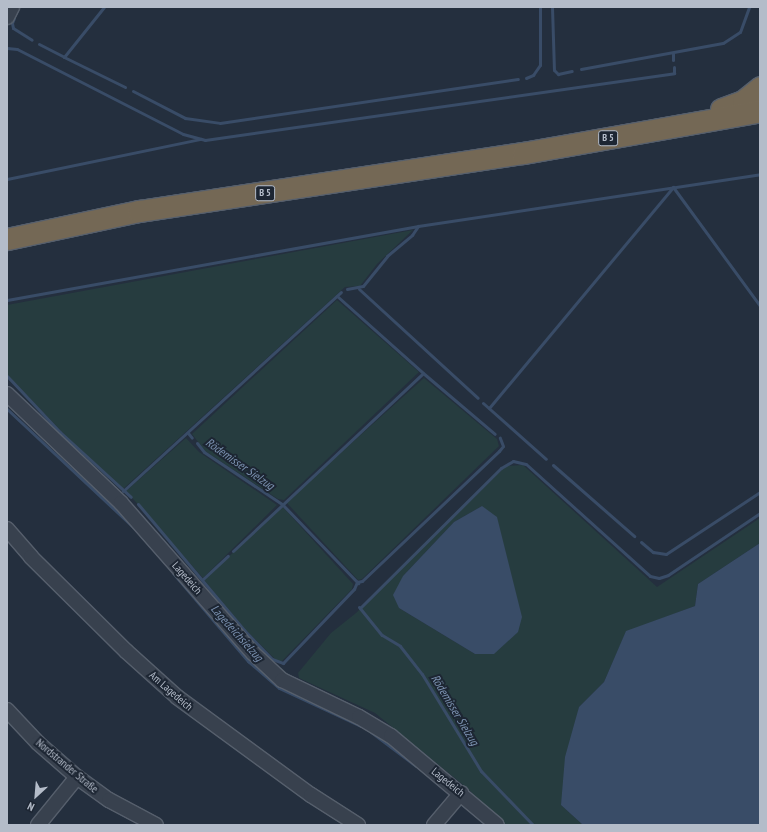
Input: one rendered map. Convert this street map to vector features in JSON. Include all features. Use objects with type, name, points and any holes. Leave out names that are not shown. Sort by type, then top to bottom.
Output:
[{"type":"highway","points":[[698,122],[743,101],[760,87]]},
{"type":"highway","name":"B 5","points":[[7,239],[139,211],[345,181],[760,111]]},
{"type":"highway","points":[[698,122],[760,125]]},
{"type":"street","points":[[7,17],[12,7]]},
{"type":"street","name":"Lagedeich","points":[[7,394],[121,503],[253,653],[282,680],[359,717],[391,736],[498,825]]},
{"type":"street","name":"Am Lagedeich","points":[[7,529],[120,646],[177,697],[304,790],[358,825]]},
{"type":"street","name":"Nordstrander Straße","points":[[7,710],[38,743],[77,777],[109,800],[156,825]]},
{"type":"street","points":[[38,825],[77,777]]},
{"type":"street","points":[[434,825],[461,793]]},
{"type":"green space","points":[[413,230],[377,264],[360,286],[345,287],[123,489],[67,437],[7,375],[7,305]]},
{"type":"green space","points":[[337,300],[419,372],[284,500],[278,499],[205,451],[192,434]]},
{"type":"green space","points":[[424,378],[497,439],[499,446],[362,579],[358,580],[286,502]]},
{"type":"green space","points":[[186,438],[199,452],[277,505],[203,578],[126,491]]},
{"type":"green space","points":[[523,465],[657,587],[760,518],[760,543],[698,584],[695,606],[626,632],[604,682],[579,707],[561,805],[583,825],[506,825],[467,788],[375,713],[299,678],[298,673],[331,633],[356,613],[506,466]],"holes":[[[482,506],[475,654],[399,608],[403,576],[454,522]]]},
{"type":"green space","points":[[282,506],[353,584],[352,589],[282,661],[278,662],[245,629],[204,580]]},
{"type":"water","points":[[482,506],[497,517],[522,617],[518,632],[494,654],[475,654],[399,608],[393,595],[403,576],[454,522]]},
{"type":"water","points":[[760,543],[760,825],[583,825],[561,805],[565,757],[579,707],[604,682],[626,631],[695,606],[698,584]]},
{"type":"waterway","points":[[39,44],[64,57],[104,7]]},
{"type":"waterway","points":[[526,78],[533,75],[540,65],[540,7]]},
{"type":"waterway","points":[[552,7],[554,70],[558,74],[572,71]]},
{"type":"waterway","points":[[581,69],[723,43],[740,32],[749,7]]},
{"type":"waterway","points":[[14,18],[12,23],[13,28],[32,40]]},
{"type":"waterway","points":[[7,48],[17,49],[183,134],[205,140],[674,73],[674,67]]},
{"type":"waterway","points":[[673,53],[673,60]]},
{"type":"waterway","points":[[64,57],[125,87]]},
{"type":"waterway","points":[[133,91],[185,118],[220,123],[518,79]]},
{"type":"waterway","points":[[7,179],[201,139]]},
{"type":"waterway","points":[[7,300],[418,226],[760,174]]},
{"type":"waterway","points":[[489,408],[673,187],[760,306]]},
{"type":"waterway","points":[[347,289],[363,286],[387,256],[412,235],[418,226]]},
{"type":"waterway","points":[[359,289],[478,398]]},
{"type":"waterway","points":[[123,491],[341,292]]},
{"type":"waterway","points":[[337,296],[423,373],[495,434]]},
{"type":"waterway","points":[[233,551],[423,373]]},
{"type":"waterway","points":[[7,376],[60,432],[131,497]]},
{"type":"waterway","points":[[483,403],[546,459]]},
{"type":"waterway","name":"Lagedeichsielzug","points":[[7,409],[133,527]]},
{"type":"waterway","name":"Rödemisser Sielzug","points":[[188,433],[192,438]]},
{"type":"waterway","points":[[138,504],[244,630],[272,659],[283,663],[354,589],[357,582],[362,581],[499,451],[503,446],[500,438]]},
{"type":"waterway","name":"Rödemisser Sielzug","points":[[197,443],[204,452],[282,504],[358,583]]},
{"type":"waterway","points":[[360,608],[501,468],[513,461],[526,464],[650,576],[659,578],[668,575],[760,513]]},
{"type":"waterway","points":[[553,465],[634,536]]},
{"type":"waterway","points":[[641,542],[653,552],[666,554],[760,492]]},
{"type":"waterway","points":[[203,579],[228,556]]},
{"type":"waterway","name":"Lagedeichsielzug","points":[[173,573],[248,661],[279,688],[361,726]]},
{"type":"waterway","name":"Rödemisser Sielzug","points":[[359,607],[382,635],[400,646],[422,674],[481,771],[533,825]]},
{"type":"waterway","name":"Lagedeichsielzug","points":[[371,732],[416,766]]}]
